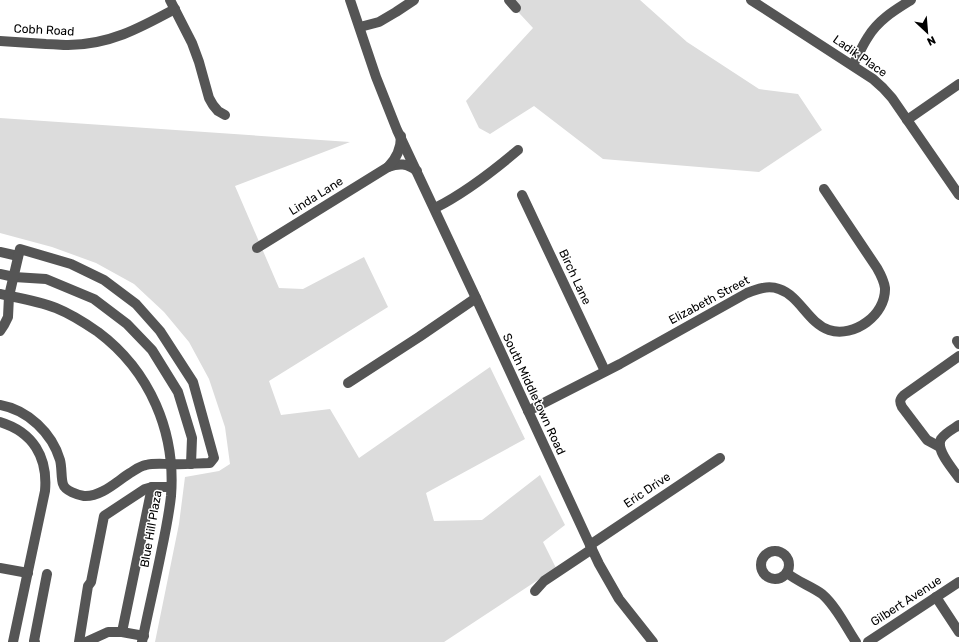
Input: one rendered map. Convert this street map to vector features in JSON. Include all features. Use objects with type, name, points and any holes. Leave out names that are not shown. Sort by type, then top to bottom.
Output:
[{"type":"street","name":"South Middletown Road","points":[[350,0],[376,77],[406,148],[599,564],[619,598],[653,642]]},
{"type":"street","points":[[360,27],[379,22],[414,0]]},
{"type":"street","points":[[509,0],[516,8]]},
{"type":"street","name":"Ladik Place","points":[[751,0],[853,65],[883,88],[892,98],[959,195]]},
{"type":"street","points":[[853,65],[868,37],[876,26],[891,12],[911,0]]},
{"type":"street","points":[[172,4],[192,43],[209,98],[218,111],[225,115]]},
{"type":"street","name":"Cobh Road","points":[[0,41],[67,45],[104,41],[138,28],[172,4]]},
{"type":"street","points":[[907,120],[959,84]]},
{"type":"street","name":"Linda Lane","points":[[388,167],[396,158],[401,142],[401,136]]},
{"type":"street","points":[[434,208],[447,202],[479,181],[518,150]]},
{"type":"street","name":"Linda Lane","points":[[257,248],[388,167],[403,164],[408,165],[417,171]]},
{"type":"street","name":"Elizabeth Street","points":[[528,411],[605,371],[747,293],[763,287],[772,287],[787,292],[815,321],[828,330],[846,332],[855,329],[871,319],[882,304],[885,289],[884,282],[877,268],[824,189]]},
{"type":"street","name":"Birch Lane","points":[[522,195],[605,371]]},
{"type":"street","points":[[0,331],[8,317],[4,295],[14,277],[20,249],[71,264],[104,280],[136,304],[160,331],[193,382],[214,458],[210,463],[145,465],[136,469],[101,493],[92,496],[83,496],[74,493],[63,484],[60,461],[52,442],[43,430],[31,418],[18,411],[0,405]]},
{"type":"street","points":[[0,252],[18,256]]},
{"type":"street","points":[[0,274],[14,277],[46,279],[94,299],[127,324],[152,350],[178,392],[192,438],[191,464]]},
{"type":"street","name":"Blue Hill Plaza","points":[[4,295],[43,304],[69,314],[81,320],[103,336],[122,354],[140,376],[160,413],[166,432],[169,450],[171,464],[171,487],[168,519],[143,639]]},
{"type":"street","points":[[348,383],[476,298]]},
{"type":"street","points":[[940,447],[927,440],[902,406],[900,398],[959,356]]},
{"type":"street","points":[[0,422],[12,426],[29,438],[40,455],[46,482],[13,642]]},
{"type":"street","points":[[959,425],[945,435],[940,443],[942,454],[959,478]]},
{"type":"street","name":"Eric Drive","points":[[535,591],[544,581],[591,547],[720,458]]},
{"type":"street","points":[[122,632],[152,487]]},
{"type":"street","points":[[79,642],[88,586],[91,582],[104,516],[145,489],[152,487],[171,487]]},
{"type":"street","points":[[0,568],[28,573]]},
{"type":"street","points":[[787,573],[794,579],[816,590],[827,600],[856,642]]},
{"type":"street","points":[[35,642],[47,574]]},
{"type":"street","name":"Gilbert Avenue","points":[[868,642],[959,582]]},
{"type":"street","points":[[936,597],[959,632]]},
{"type":"street","points":[[86,642],[108,632],[122,632],[143,639]]},
{"type":"shaded area","points":[[507,0],[640,0],[687,42],[759,89],[798,94],[822,130],[759,172],[603,159],[534,106],[490,134],[479,128],[466,101],[533,28]]},
{"type":"shaded area","points":[[0,118],[350,142],[235,186],[279,288],[303,289],[364,257],[388,307],[269,381],[281,415],[330,409],[359,458],[490,367],[525,439],[426,493],[434,521],[482,520],[540,475],[565,525],[543,542],[556,568],[444,642],[155,642],[179,524],[185,477],[219,471],[230,464],[225,427],[209,379],[189,342],[164,312],[134,284],[96,263],[52,247],[0,233]]}]
